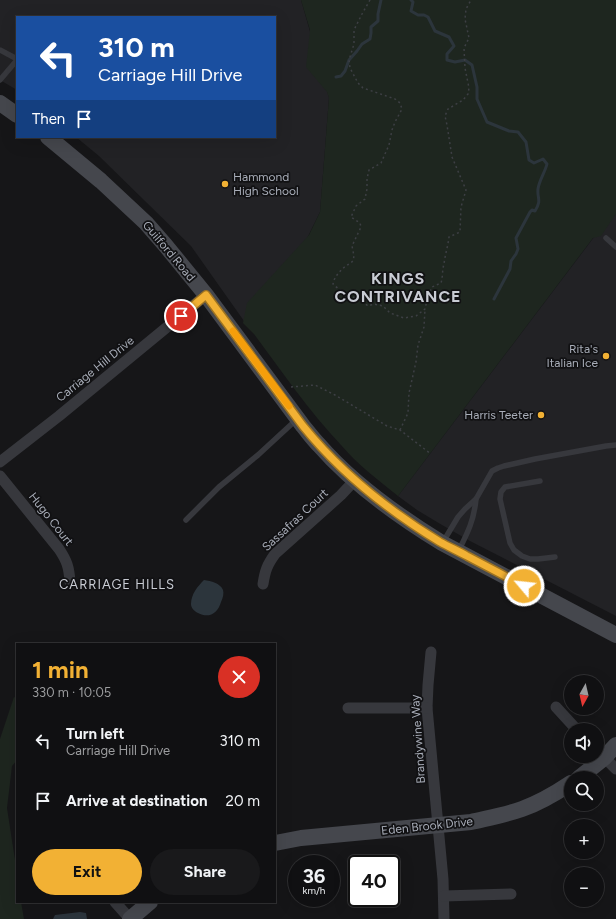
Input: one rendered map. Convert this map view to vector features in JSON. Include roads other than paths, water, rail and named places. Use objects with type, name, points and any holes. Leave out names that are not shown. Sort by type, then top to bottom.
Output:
[{"type":"street","points":[[0,103],[16,114]]},
{"type":"street","name":"Guilford Road","points":[[49,138],[101,181],[146,223],[206,295],[319,445],[355,480],[416,527],[442,543],[616,635]]},
{"type":"street","name":"Carriage Hill Drive","points":[[0,462],[206,295]]},
{"type":"street","name":"Hugo Court","points":[[0,476],[59,549],[70,570],[70,582]]},
{"type":"street","name":"Sassafras Court","points":[[263,584],[265,571],[275,554],[341,495],[355,480]]},
{"type":"street","name":"Brandywine Way","points":[[431,652],[427,708],[443,879],[444,919]]},
{"type":"street","points":[[556,707],[571,723]]},
{"type":"street","points":[[348,708],[427,708]]},
{"type":"street","points":[[604,752],[616,745]]},
{"type":"street","points":[[604,758],[616,769]]},
{"type":"street","points":[[585,771],[592,763]]},
{"type":"street","name":"Eden Brook Drive","points":[[276,843],[301,838],[470,822],[496,817],[522,809],[542,800],[564,787]]},
{"type":"street","points":[[444,896],[511,894]]},
{"type":"street","points":[[116,903],[130,919],[149,903]]},
{"type":"lane","points":[[0,50],[16,58]]},
{"type":"lane","points":[[0,80],[16,60]]},
{"type":"lane","points":[[606,238],[616,247]]},
{"type":"lane","points":[[186,520],[219,487],[258,455],[298,418]]},
{"type":"lane","points":[[442,543],[458,516],[476,499],[492,471],[504,466],[535,459],[616,445]]},
{"type":"lane","points":[[540,480],[505,487],[501,492],[500,499],[510,543],[514,550],[522,556],[530,559],[555,556]]},
{"type":"lane","points":[[458,551],[471,525],[476,499]]},
{"type":"waterway","points":[[336,77],[341,76],[345,71],[349,60],[362,44],[370,39],[371,27],[378,21],[381,0]]},
{"type":"waterway","points":[[411,0],[413,2],[411,11],[418,15],[428,17],[435,31],[449,37],[454,46],[447,54],[447,60],[455,62],[465,60],[472,65],[477,87],[477,99],[487,122],[509,131],[518,132],[526,142],[529,160],[534,163],[543,159],[547,164],[539,186],[538,204],[535,211],[532,210],[530,212],[516,238],[518,249],[511,261],[510,269],[494,299]]},
{"type":"place","name":"Hammond High School","points":[[225,184]]},
{"type":"place","name":"Rita's Italian Ice","points":[[606,356]]},
{"type":"place","name":"Harris Teeter","points":[[541,415]]},
{"type":"district","name":"KINGS CONTRIVANCE","points":[[398,287]]},
{"type":"district","name":"CARRIAGE HILLS","points":[[117,584]]}]
